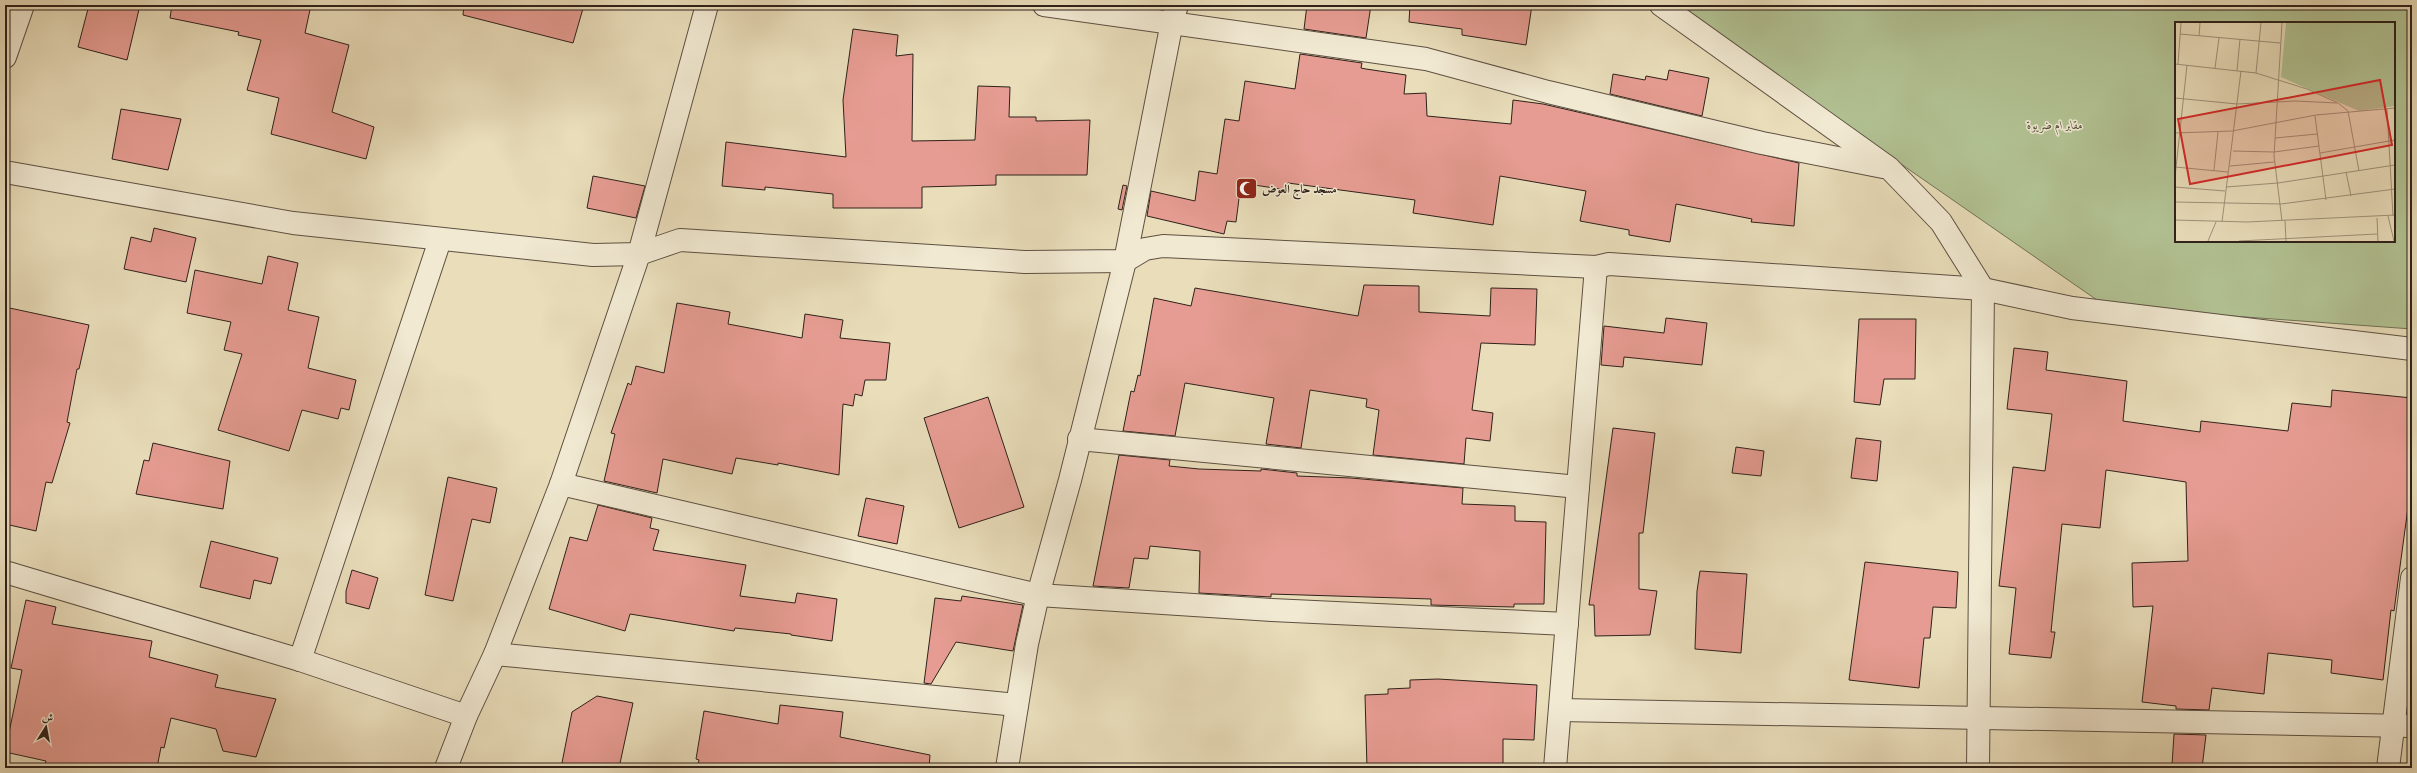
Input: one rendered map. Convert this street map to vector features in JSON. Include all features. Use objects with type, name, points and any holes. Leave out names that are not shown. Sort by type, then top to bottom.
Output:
[{"type":"street","points":[[5,57],[23,5]]},
{"type":"street","points":[[446,768],[466,716],[495,654],[561,484],[639,254],[707,5]]},
{"type":"street","points":[[1044,5],[1175,14],[1426,59],[1548,92],[1762,143],[1889,168]]},
{"type":"street","points":[[1661,5],[1889,168],[1941,222],[1983,289],[1978,768]]},
{"type":"street","points":[[1008,768],[1017,705],[1038,595],[1125,261],[1175,14]]},
{"type":"street","points":[[5,172],[293,223],[440,240],[593,255],[639,254],[680,240],[1025,262],[1125,261],[1145,249],[1163,246],[1596,267],[1609,264],[1983,289],[2072,308],[2412,349]]},
{"type":"street","points":[[300,660],[440,240]]},
{"type":"street","points":[[1555,768],[1596,267]]},
{"type":"street","points":[[1079,439],[1578,487]]},
{"type":"street","points":[[561,484],[1038,595],[1272,610],[1567,624]]},
{"type":"street","points":[[5,572],[300,660],[466,716]]},
{"type":"street","points":[[2388,768],[2403,725],[2412,578]]},
{"type":"street","points":[[495,654],[1017,705]]},
{"type":"street","points":[[1560,710],[1979,716],[2403,725]]},
{"type":"green space","name":"مقابر ام ضريوة","points":[[1672,5],[2412,5],[2412,329],[2107,307]]},
{"type":"building","points":[[89,5],[140,5],[127,60],[78,47]]},
{"type":"building","points":[[172,5],[311,5],[305,33],[349,45],[332,112],[374,127],[366,159],[271,134],[279,98],[247,90],[261,40],[238,35],[239,32],[170,18]]},
{"type":"building","points":[[464,5],[584,5],[573,43],[463,15]]},
{"type":"building","points":[[1307,5],[1371,5],[1366,38],[1304,29]]},
{"type":"building","points":[[1410,5],[1532,5],[1526,45],[1462,35],[1462,29],[1409,22]]},
{"type":"building","points":[[853,29],[898,35],[896,56],[913,54],[912,141],[975,140],[978,86],[1010,87],[1009,117],[1036,117],[1036,121],[1090,120],[1087,175],[996,175],[996,185],[922,187],[922,208],[833,208],[833,194],[765,187],[765,190],[722,186],[726,142],[846,157],[843,100]]},
{"type":"building","points":[[1300,54],[1362,63],[1361,68],[1406,75],[1404,94],[1426,93],[1427,116],[1511,124],[1513,100],[1543,104],[1799,163],[1794,226],[1751,222],[1752,219],[1676,204],[1670,242],[1629,235],[1629,230],[1580,221],[1586,191],[1500,176],[1493,225],[1413,213],[1415,200],[1288,183],[1287,190],[1241,183],[1236,222],[1227,221],[1224,234],[1147,216],[1151,191],[1195,201],[1199,171],[1217,174],[1225,119],[1239,121],[1245,81],[1295,89]]},
{"type":"building","points":[[1669,70],[1709,78],[1702,116],[1610,94],[1613,74],[1645,80],[1646,76],[1667,80]]},
{"type":"building","points":[[121,109],[181,119],[168,170],[112,159]]},
{"type":"building","points":[[593,176],[645,186],[636,218],[587,208]]},
{"type":"building","points":[[1123,185],[1127,186],[1122,210],[1118,209]]},
{"type":"building","points":[[154,228],[196,238],[186,282],[124,269],[131,237],[151,242]]},
{"type":"building","points":[[268,256],[298,263],[288,310],[319,317],[308,368],[356,380],[349,410],[341,408],[338,419],[302,410],[289,451],[218,430],[242,354],[224,350],[231,322],[187,313],[195,270],[262,284]]},
{"type":"building","points":[[1364,285],[1419,286],[1419,312],[1490,316],[1491,288],[1537,289],[1535,345],[1481,343],[1472,410],[1493,413],[1490,441],[1466,438],[1464,464],[1373,455],[1379,410],[1366,407],[1367,399],[1310,390],[1301,448],[1266,444],[1274,398],[1185,383],[1175,436],[1123,431],[1131,391],[1134,392],[1138,375],[1140,376],[1154,298],[1191,306],[1195,288],[1358,316]]},
{"type":"building","points":[[677,303],[730,312],[728,324],[802,338],[805,314],[843,320],[840,338],[890,343],[886,380],[865,380],[862,396],[855,394],[853,406],[843,404],[839,475],[778,463],[778,465],[736,458],[732,474],[663,459],[657,493],[604,481],[615,434],[611,433],[628,383],[631,385],[636,366],[664,373]]},
{"type":"building","points":[[5,307],[89,325],[79,369],[77,369],[67,422],[70,423],[52,483],[46,482],[36,531],[5,524]]},
{"type":"building","points":[[1666,318],[1707,323],[1702,365],[1624,357],[1623,367],[1601,365],[1604,326],[1664,333]]},
{"type":"building","points":[[1859,319],[1916,319],[1915,379],[1884,379],[1880,405],[1854,402]]},
{"type":"building","points":[[2014,348],[2048,352],[2046,370],[2127,381],[2123,421],[2200,432],[2201,421],[2288,431],[2292,403],[2331,407],[2332,390],[2412,398],[2412,478],[2394,611],[2391,610],[2383,680],[2331,673],[2332,660],[2268,653],[2264,694],[2212,688],[2209,710],[2176,709],[2176,706],[2142,702],[2153,606],[2133,607],[2132,563],[2188,561],[2186,482],[2106,470],[2100,528],[2062,524],[2051,632],[2055,632],[2051,658],[2009,654],[2016,588],[1999,586],[2013,467],[2045,471],[2052,414],[2007,409]]},
{"type":"building","points":[[988,397],[1024,507],[959,528],[924,418]]},
{"type":"building","points":[[1613,428],[1655,433],[1643,533],[1639,533],[1639,589],[1657,591],[1650,635],[1595,636],[1594,605],[1589,605]]},
{"type":"building","points":[[1856,438],[1881,441],[1877,481],[1851,478]]},
{"type":"building","points":[[153,443],[230,461],[223,509],[136,494],[144,460],[149,461]]},
{"type":"building","points":[[1736,447],[1764,451],[1761,476],[1732,473]]},
{"type":"building","points":[[1119,455],[1170,460],[1169,466],[1199,469],[1261,471],[1261,469],[1297,473],[1297,476],[1351,478],[1463,488],[1462,504],[1515,506],[1515,521],[1546,522],[1544,604],[1514,604],[1514,607],[1431,605],[1431,599],[1271,594],[1271,597],[1199,593],[1200,551],[1150,546],[1148,559],[1134,558],[1129,588],[1093,586]]},
{"type":"building","points":[[448,477],[497,488],[490,523],[472,519],[453,601],[425,595]]},
{"type":"building","points":[[866,498],[904,506],[897,544],[858,536]]},
{"type":"building","points":[[598,505],[652,518],[650,528],[659,530],[653,550],[746,565],[740,596],[795,603],[797,593],[837,599],[832,641],[791,634],[735,628],[734,631],[630,614],[625,631],[549,609],[570,537],[587,541]]},
{"type":"building","points":[[211,541],[278,558],[271,584],[254,580],[250,599],[200,587]]},
{"type":"building","points":[[1865,562],[1958,572],[1956,608],[1933,607],[1930,638],[1924,638],[1919,688],[1849,680]]},
{"type":"building","points":[[352,570],[378,578],[369,609],[346,603],[346,591]]},
{"type":"building","points":[[1700,571],[1747,574],[1741,653],[1695,649],[1697,591]]},
{"type":"building","points":[[962,596],[1023,605],[1013,651],[956,642],[931,684],[924,683],[935,598],[961,601]]},
{"type":"building","points":[[26,600],[56,607],[52,624],[152,641],[149,657],[218,675],[215,687],[276,699],[256,757],[223,751],[216,729],[171,718],[164,748],[161,747],[157,768],[64,768],[45,764],[46,761],[5,752],[22,670],[11,668]]},
{"type":"building","points":[[1438,679],[1537,685],[1534,740],[1503,739],[1503,768],[1367,768],[1365,695],[1388,694],[1388,689],[1410,688],[1410,680]]},
{"type":"building","points":[[597,696],[633,703],[619,768],[561,768],[572,712]]},
{"type":"building","points":[[780,705],[843,712],[840,737],[930,755],[929,768],[697,768],[699,760],[696,759],[704,711],[778,724]]},
{"type":"building","points":[[2174,734],[2206,735],[2202,768],[2172,765]]},
{"type":"place","name":"مسجد حاج العوض","points":[[1247,189]]}]
